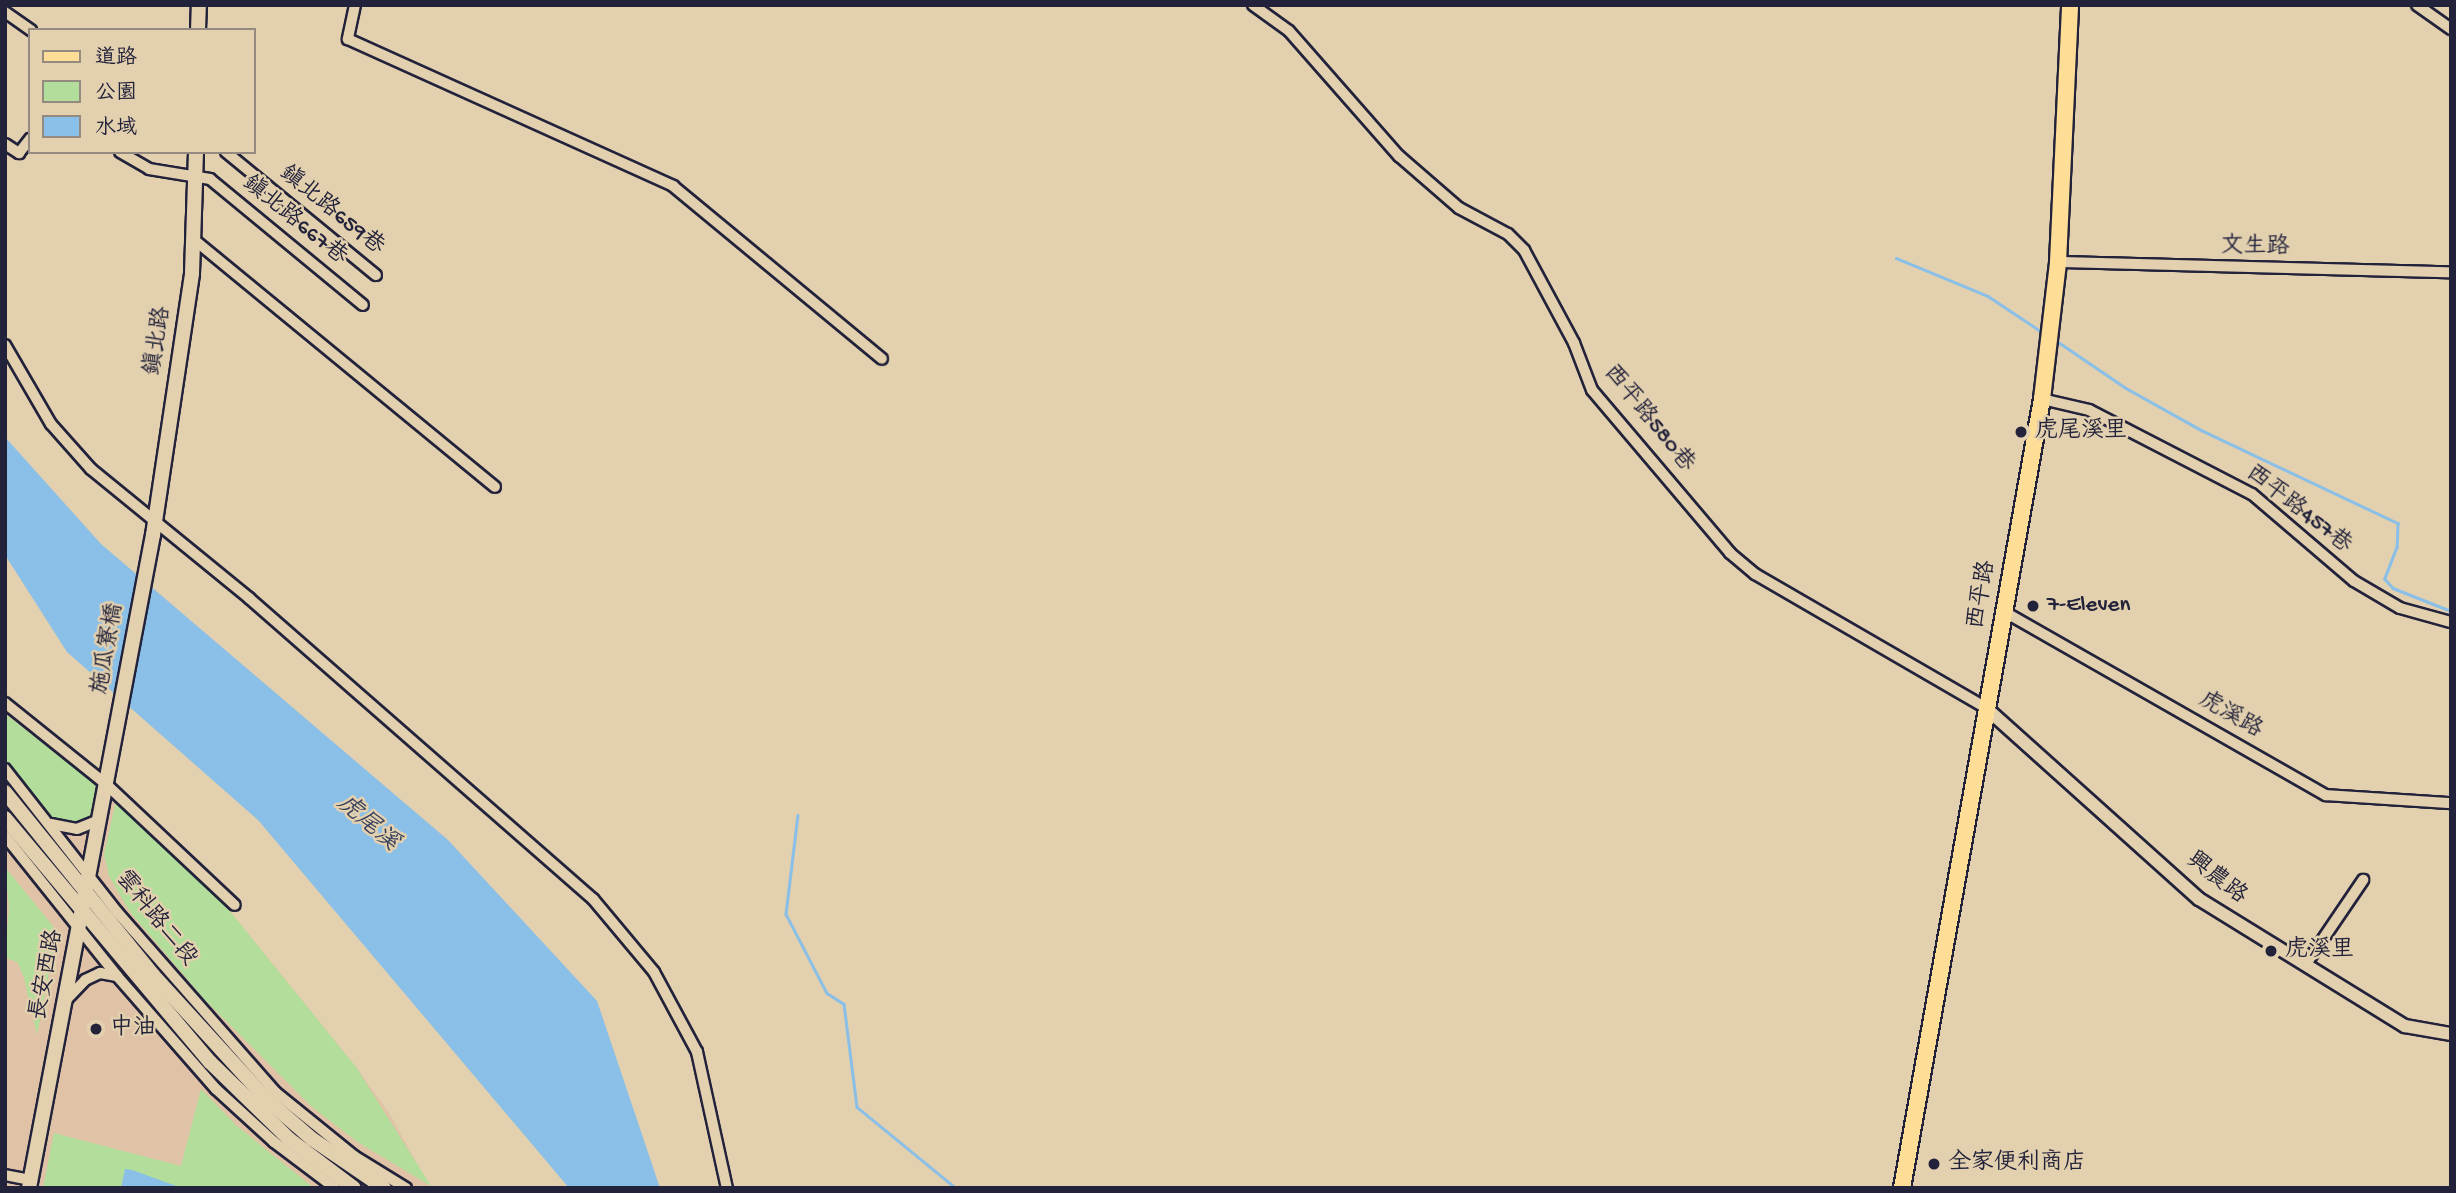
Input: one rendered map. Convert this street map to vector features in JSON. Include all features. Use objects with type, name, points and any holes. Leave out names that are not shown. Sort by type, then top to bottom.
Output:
[{"type":"main road","points":[[198,28],[199,5]]},
{"type":"main road","name":"西平路","points":[[1902,1188],[2042,399],[2059,262],[2070,5]]},
{"type":"main road","name":"鎮北路","points":[[154,529],[192,273],[196,154]]},
{"type":"main road","name":"施瓜寮橋","points":[[108,778],[154,529]]},
{"type":"main road","name":"長安西路","points":[[30,1184],[82,920],[88,869],[108,778]]},
{"type":"main road","name":"雲科路二段","points":[[5,792],[261,1106]]},
{"type":"main road","points":[[5,818],[82,920],[163,1011],[261,1106],[354,1188]]},
{"type":"main road","points":[[261,1106],[384,1188]]},
{"type":"street","points":[[355,5],[348,39],[673,186],[882,359]]},
{"type":"street","name":"西平路580巷","points":[[1253,5],[1289,31],[1399,156],[1460,208],[1508,234],[1524,250],[1574,343],[1592,390],[1730,553],[1755,573],[1986,708]]},
{"type":"street","points":[[2417,5],[2451,29]]},
{"type":"street","points":[[5,12],[29,28]]},
{"type":"street","points":[[5,144],[19,153],[28,142]]},
{"type":"street","points":[[123,154],[149,169],[195,174]]},
{"type":"street","name":"鎮北路659巷","points":[[228,154],[376,275]]},
{"type":"street","name":"鎮北路667巷","points":[[195,174],[210,179],[363,305]]},
{"type":"street","points":[[192,238],[495,487]]},
{"type":"street","name":"文生路","points":[[2059,262],[2451,272]]},
{"type":"street","points":[[5,345],[51,424],[90,468],[154,529],[249,598],[593,899],[654,972],[697,1052],[727,1188]]},
{"type":"street","name":"西平路457巷","points":[[2042,399],[2089,410],[2252,494],[2354,581],[2400,608],[2451,622]]},
{"type":"street","name":"虎溪路","points":[[2003,611],[2326,795],[2451,803]]},
{"type":"street","points":[[5,703],[108,778],[235,905]]},
{"type":"street","name":"興農路","points":[[1986,708],[2199,898],[2405,1026],[2451,1034]]},
{"type":"street","name":"雲科路二段","points":[[5,769],[88,869],[261,1106]]},
{"type":"street","points":[[51,824],[77,829],[99,820]]},
{"type":"street","points":[[5,836],[82,920],[117,976],[261,1106],[335,1188]]},
{"type":"street","points":[[2306,964],[2363,880]]},
{"type":"street","points":[[66,1000],[85,980],[100,973],[117,976]]},
{"type":"street","points":[[261,1106],[354,1156],[405,1188]]},
{"type":"street","points":[[5,1175],[30,1184]]},
{"type":"shaded area","points":[[5,714],[117,801],[224,904],[356,1067],[391,1116],[430,1188],[5,1188]]},
{"type":"green space","points":[[5,714],[97,785],[89,819],[69,824],[54,820],[5,762]]},
{"type":"green space","points":[[116,801],[224,904],[356,1067],[431,1186],[359,1143],[312,1107],[204,999],[130,912],[109,876],[104,854]]},
{"type":"green space","points":[[5,867],[57,931],[37,1035],[18,963],[5,957],[9,908]]},
{"type":"green space","points":[[201,1089],[237,1126],[314,1188],[43,1188],[54,1133],[181,1166]]},
{"type":"water","name":"虎尾溪","points":[[5,437],[101,544],[448,840],[597,1001],[660,1188],[569,1188],[258,820],[67,652],[5,555]]},
{"type":"water","points":[[125,1169],[132,1170],[182,1188],[121,1188]]},
{"type":"waterway","points":[[1896,258],[1988,296],[2045,334]]},
{"type":"waterway","points":[[2054,339],[2126,388],[2203,431],[2398,523],[2397,547],[2385,579],[2393,588],[2451,611]]},
{"type":"waterway","points":[[798,815],[786,914],[827,993],[844,1004],[857,1107],[956,1188]]},
{"type":"place","name":"虎尾溪里","points":[[2021,432]]},
{"type":"place","name":"7-Eleven","points":[[2033,606]]},
{"type":"place","name":"虎溪里","points":[[2271,951]]},
{"type":"place","name":"中油","points":[[96,1029]]},
{"type":"place","name":"全家便利商店","points":[[1934,1164]]}]
